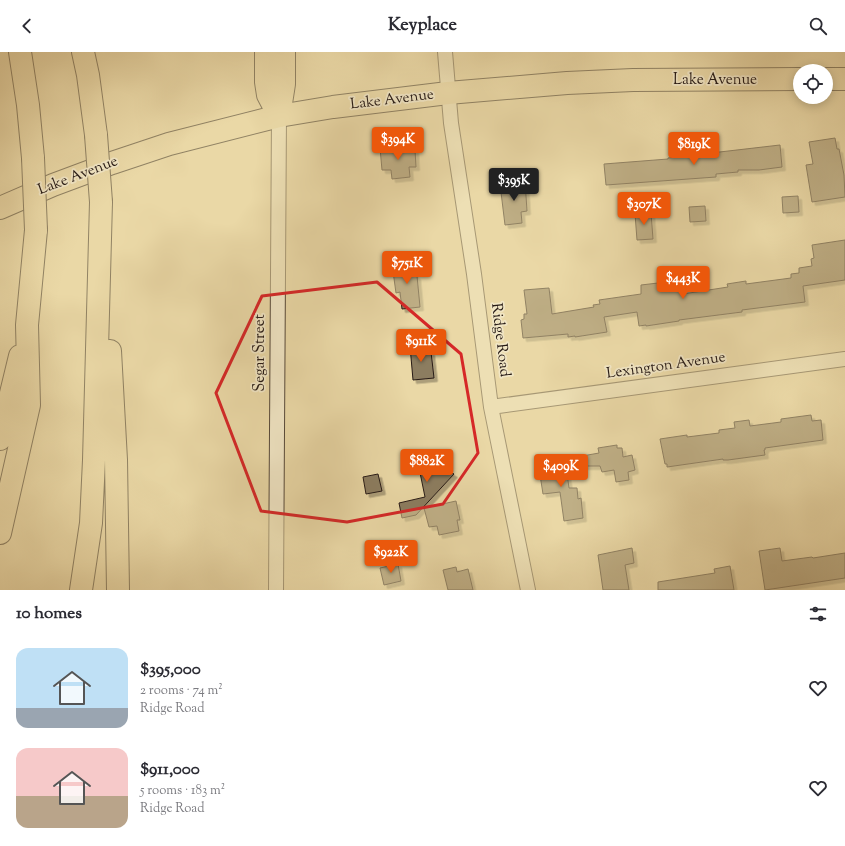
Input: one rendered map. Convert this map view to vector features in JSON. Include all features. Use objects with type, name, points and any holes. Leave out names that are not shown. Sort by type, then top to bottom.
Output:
[{"type":"main road","points":[[0,533],[29,405],[27,326],[36,230],[33,158],[28,104],[20,52]]},
{"type":"main road","points":[[83,52],[88,74],[96,135],[101,202],[116,460],[118,590]]},
{"type":"main road","points":[[266,52],[266,82],[268,95],[278,116]]},
{"type":"main road","points":[[278,116],[284,84],[284,52]]},
{"type":"main road","points":[[833,79],[845,79]]},
{"type":"main road","name":"Lake Avenue","points":[[0,208],[112,162],[169,144],[278,116],[385,100],[574,82],[633,80],[793,80]]},
{"type":"main road","points":[[81,590],[91,522],[101,202]]},
{"type":"main road","points":[[0,439],[27,326]]},
{"type":"street","name":"Ridge Road","points":[[445,52],[452,124],[474,274],[491,407],[528,590]]},
{"type":"street","name":"Segar Street","points":[[276,590],[278,116]]},
{"type":"street","name":"Lexington Avenue","points":[[491,407],[845,358]]},
{"type":"highlighted area","points":[[377,282],[461,354],[478,453],[443,504],[347,522],[261,511],[216,393],[262,296]]},
{"type":"building","points":[[835,138],[837,149],[839,149],[844,175],[845,197],[812,202],[806,165],[813,164],[809,142]]},
{"type":"building","points":[[407,144],[408,151],[415,150],[416,167],[409,167],[410,177],[392,179],[391,170],[382,170],[380,148]]},
{"type":"building","points":[[780,145],[782,167],[759,170],[738,170],[738,172],[716,174],[716,177],[606,185],[604,164],[668,159]]},
{"type":"building","points":[[525,181],[527,211],[521,212],[522,223],[505,225],[500,184]]},
{"type":"building","points":[[798,196],[799,212],[783,213],[782,197]]},
{"type":"building","points":[[705,206],[706,221],[690,222],[689,207]]},
{"type":"building","points":[[651,213],[653,239],[637,240],[635,214]]},
{"type":"building","points":[[845,240],[845,280],[803,286],[805,302],[742,310],[742,312],[646,326],[639,326],[637,312],[604,317],[607,332],[575,337],[568,337],[568,334],[523,338],[521,320],[524,319],[524,314],[527,314],[524,290],[549,288],[552,314],[594,307],[593,305],[600,304],[599,300],[641,294],[641,285],[658,283],[659,287],[681,284],[683,294],[728,287],[727,284],[746,281],[746,284],[791,278],[791,274],[799,273],[799,268],[812,266],[811,259],[814,258],[812,245]]},
{"type":"building","points":[[412,261],[415,276],[417,276],[420,307],[402,309],[400,292],[396,293],[392,264]]},
{"type":"building","points":[[425,345],[425,352],[431,352],[434,378],[413,380],[410,346]]},
{"type":"building","points":[[811,415],[812,421],[821,420],[823,440],[765,448],[765,455],[667,467],[667,464],[665,464],[660,439],[687,435],[687,437],[719,433],[719,430],[735,428],[734,422],[749,420],[750,426],[781,422],[781,419]]},
{"type":"building","points":[[617,445],[617,448],[622,448],[623,457],[632,455],[635,470],[628,472],[629,480],[616,482],[614,470],[602,472],[600,466],[572,466],[571,458],[599,453],[598,448]]},
{"type":"building","points":[[441,452],[444,468],[454,474],[416,515],[402,518],[399,503],[425,497],[417,458]]},
{"type":"building","points":[[552,459],[552,461],[565,459],[569,488],[577,488],[578,499],[581,498],[583,518],[564,521],[560,492],[543,494],[538,462]]},
{"type":"building","points":[[378,474],[382,491],[366,494],[363,477]]},
{"type":"building","points":[[456,501],[460,520],[457,520],[459,531],[439,535],[437,526],[429,527],[424,508]]},
{"type":"building","points":[[632,548],[634,563],[625,565],[629,590],[603,590],[598,555]]},
{"type":"building","points":[[780,548],[782,561],[845,553],[845,578],[765,590],[759,551]]},
{"type":"building","points":[[398,564],[401,581],[384,585],[380,568]]},
{"type":"building","points":[[730,566],[734,590],[658,590],[658,582],[715,573],[714,569]]},
{"type":"building","points":[[456,567],[457,572],[468,569],[473,590],[448,590],[443,570]]}]
